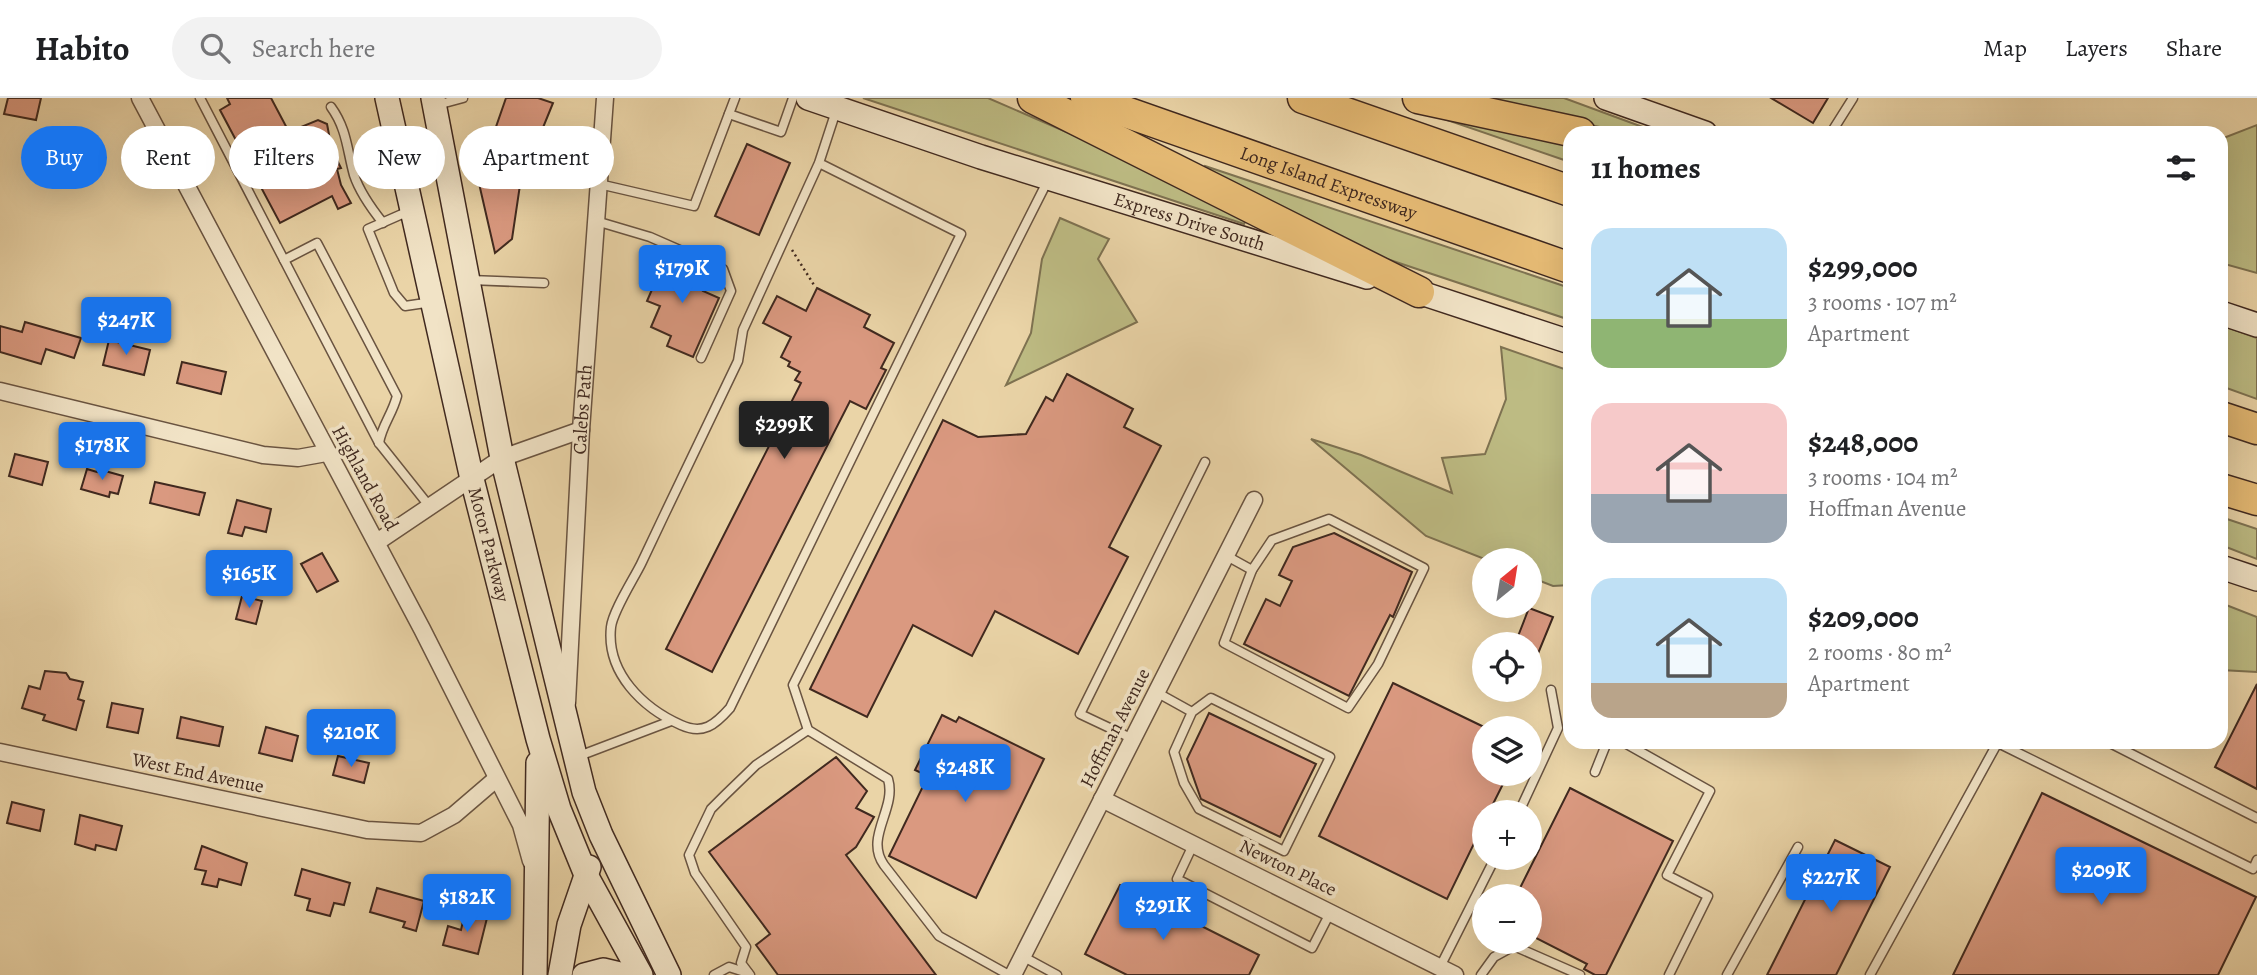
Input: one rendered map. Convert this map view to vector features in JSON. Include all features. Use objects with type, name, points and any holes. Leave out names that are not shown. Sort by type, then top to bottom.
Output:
[{"type":"highway","points":[[1033,98],[1419,292]]},
{"type":"highway","name":"Long Island Expressway","points":[[1086,98],[1563,266]]},
{"type":"highway","points":[[1303,98],[1563,189]]},
{"type":"highway","points":[[1418,98],[1563,129]]},
{"type":"highway","points":[[2228,419],[2257,429]]},
{"type":"highway","points":[[2228,491],[2257,500]]},
{"type":"main road","name":"Motor Parkway","points":[[387,98],[472,479],[538,739],[559,809],[586,875],[641,975]]},
{"type":"main road","name":"Express Drive South","points":[[808,98],[1048,179],[1419,292],[1563,340]]},
{"type":"main road","points":[[1606,98],[1685,126]]},
{"type":"main road","name":"Motor Parkway","points":[[433,102],[502,458],[584,792],[601,835],[669,975]]},
{"type":"main road","points":[[2228,314],[2257,318]]},
{"type":"main road","points":[[2228,315],[2257,325]]},
{"type":"main road","points":[[2228,569],[2257,579]]},
{"type":"main road","points":[[535,975],[538,739]]},
{"type":"main road","points":[[560,975],[569,925],[601,835]]},
{"type":"main road","points":[[584,975],[604,970],[624,975]]},
{"type":"street","name":"Highland Road","points":[[140,98],[326,453],[377,542],[521,825],[538,886]]},
{"type":"street","name":"Calebs Path","points":[[603,126],[605,98]]},
{"type":"street","name":"Calebs Path","points":[[566,723],[581,430],[599,189]]},
{"type":"street","points":[[0,391],[263,455],[298,458],[326,453]]},
{"type":"street","points":[[377,542],[502,458],[581,430]]},
{"type":"street","name":"Hoffman Avenue","points":[[1011,975],[1254,500]]},
{"type":"street","name":"West End Avenue","points":[[0,752],[367,830],[421,833],[454,815],[496,779]]},
{"type":"street","name":"Newton Place","points":[[1102,799],[1455,975]]},
{"type":"lane","points":[[200,98],[379,443],[430,507]]},
{"type":"lane","points":[[433,102],[463,98]]},
{"type":"lane","points":[[614,187],[694,206],[735,98]]},
{"type":"lane","points":[[729,114],[781,132],[793,98]]},
{"type":"lane","points":[[1835,126],[1853,98]]},
{"type":"lane","points":[[331,107],[341,122],[355,176],[369,206],[383,223]]},
{"type":"lane","points":[[819,163],[961,234],[730,708],[719,722],[705,730],[692,730],[671,721],[630,691],[620,675],[611,626],[738,361],[743,330],[819,163],[837,108]]},
{"type":"lane","points":[[1011,975],[939,936],[877,855],[876,841],[892,793],[888,779],[808,730],[797,704],[793,685],[1048,179]]},
{"type":"lane","points":[[412,210],[368,229],[394,293],[405,306],[433,302]]},
{"type":"lane","points":[[596,221],[650,237],[723,269],[731,291],[701,358]]},
{"type":"lane","points":[[284,260],[317,243],[397,396],[393,415],[382,425],[379,443]]},
{"type":"lane","points":[[467,280],[544,283]]},
{"type":"lane","points":[[1133,739],[1080,713],[1205,462]]},
{"type":"lane","points":[[1329,519],[1424,568],[1378,664],[1348,708],[1224,643],[1252,570],[1272,540],[1329,519]]},
{"type":"lane","points":[[1225,555],[1252,570]]},
{"type":"lane","points":[[1525,800],[1558,728],[1551,690]]},
{"type":"lane","points":[[1156,692],[1192,712]]},
{"type":"lane","points":[[1211,698],[1330,757],[1284,851],[1199,809],[1174,752],[1192,712],[1211,698]]},
{"type":"lane","points":[[576,757],[671,721]]},
{"type":"lane","points":[[749,975],[741,963],[746,947],[695,873],[689,855],[712,809],[725,795],[756,765],[808,730]]},
{"type":"lane","points":[[1595,772],[1604,749]]},
{"type":"lane","points":[[1635,749],[1710,791],[1667,875],[1708,896],[1669,975]]},
{"type":"lane","points":[[1870,975],[1994,749]]},
{"type":"lane","points":[[2012,749],[2252,869],[2257,860]]},
{"type":"lane","points":[[2122,749],[2257,818]]},
{"type":"lane","points":[[1193,845],[1177,879],[1312,948],[1330,913]]},
{"type":"lane","points":[[1727,975],[1798,847]]},
{"type":"lane","points":[[1440,967],[1489,870]]},
{"type":"lane","points":[[1481,975],[1494,957],[1514,946],[1580,975]]},
{"type":"lane","points":[[1023,956],[1057,975]]},
{"type":"lane","points":[[715,975],[729,967],[749,975]]},
{"type":"path","points":[[789,245],[814,285]]},
{"type":"shaded area","points":[[863,98],[988,98],[1117,154],[1247,218],[1244,224]]},
{"type":"shaded area","points":[[1472,98],[1564,98],[1640,126],[1595,126]]},
{"type":"shaded area","points":[[1415,109],[1563,139],[1563,160]]},
{"type":"shaded area","points":[[2257,125],[2257,273],[2228,265],[2228,136]]},
{"type":"shaded area","points":[[1205,166],[1563,286],[1563,318],[1375,255],[1202,172]]},
{"type":"shaded area","points":[[1060,218],[1109,239],[1098,259],[1137,322],[1006,385],[1031,333],[1042,259]]},
{"type":"shaded area","points":[[2228,328],[2257,338],[2257,399],[2228,389]]},
{"type":"shaded area","points":[[1501,347],[1563,369],[1563,585],[1553,586],[1542,582],[1542,548],[1472,548],[1472,554],[1426,536],[1311,439],[1361,455],[1452,493],[1442,458],[1485,454],[1506,399]]},
{"type":"shaded area","points":[[2228,519],[2257,529],[2257,559],[2228,548]]},
{"type":"shaded area","points":[[2228,606],[2257,617],[2257,672],[2228,670]]},
{"type":"building","points":[[8,98],[41,98],[36,120],[4,114]]},
{"type":"building","points":[[227,98],[271,98],[286,126],[229,127],[220,110],[230,104]]},
{"type":"building","points":[[506,98],[538,98],[553,103],[544,126],[496,126]]},
{"type":"building","points":[[1771,98],[1828,98],[1813,123]]},
{"type":"building","points":[[318,120],[327,126],[304,126]]},
{"type":"building","points":[[747,144],[790,163],[759,235],[715,216]]},
{"type":"building","points":[[339,177],[351,203],[338,209],[332,196],[280,223],[262,189],[339,189]]},
{"type":"building","points":[[480,189],[519,189],[512,239],[495,253]]},
{"type":"building","points":[[667,255],[710,274],[703,291],[719,298],[693,357],[667,346],[671,336],[651,327],[660,306],[647,301]]},
{"type":"building","points":[[817,288],[870,315],[864,327],[894,343],[881,368],[886,370],[866,409],[850,401],[712,672],[666,649],[801,383],[795,380],[800,372],[788,366],[790,362],[781,357],[791,337],[763,323],[777,296],[806,311]]},
{"type":"building","points":[[25,322],[81,338],[74,358],[46,349],[41,364],[0,352],[0,326],[22,332]]},
{"type":"building","points":[[109,340],[150,350],[144,375],[103,365]]},
{"type":"building","points":[[182,362],[226,372],[221,394],[177,383]]},
{"type":"building","points":[[1067,374],[1133,409],[1124,427],[1161,446],[1109,547],[1128,557],[1078,654],[995,611],[972,656],[913,625],[867,717],[810,689],[943,420],[978,437],[1026,434],[1046,397],[1053,401]]},
{"type":"building","points":[[15,454],[48,462],[42,485],[9,476]]},
{"type":"building","points":[[87,469],[123,476],[118,494],[110,492],[109,497],[81,489]]},
{"type":"building","points":[[155,482],[205,493],[199,515],[150,503]]},
{"type":"building","points":[[237,500],[271,509],[266,532],[245,527],[242,536],[228,533]]},
{"type":"building","points":[[1334,533],[1412,572],[1393,617],[1390,615],[1349,696],[1244,644],[1266,599],[1280,606],[1292,581],[1279,575],[1293,547]]},
{"type":"building","points":[[322,553],[338,581],[317,592],[301,564]]},
{"type":"building","points":[[242,596],[262,601],[256,624],[236,619]]},
{"type":"building","points":[[1542,613],[1553,617],[1542,644],[1542,632],[1520,632],[1525,618],[1542,618]]},
{"type":"building","points":[[45,671],[66,673],[70,679],[83,682],[78,699],[84,701],[76,730],[43,720],[45,715],[22,708],[29,686],[40,689]]},
{"type":"building","points":[[1393,683],[1472,721],[1472,786],[1502,786],[1495,800],[1472,800],[1472,848],[1447,899],[1319,836]]},
{"type":"building","points":[[2257,684],[2257,789],[2215,767],[2224,749],[2228,749],[2228,741]]},
{"type":"building","points":[[112,703],[143,709],[138,733],[107,727]]},
{"type":"building","points":[[1209,713],[1316,764],[1280,837],[1201,799],[1187,759]]},
{"type":"building","points":[[942,715],[956,722],[959,717],[1044,759],[976,898],[889,856],[928,776],[915,770]]},
{"type":"building","points":[[181,717],[223,727],[219,746],[177,738]]},
{"type":"building","points":[[266,727],[298,736],[292,761],[259,753]]},
{"type":"building","points":[[338,756],[369,763],[364,783],[333,775]]},
{"type":"building","points":[[836,757],[867,791],[856,808],[874,817],[856,847],[846,855],[936,975],[778,975],[756,945],[770,934],[709,852]]},
{"type":"building","points":[[1570,788],[1673,841],[1606,975],[1595,975],[1584,969],[1587,964],[1542,941],[1542,884],[1522,884],[1529,870],[1542,870],[1542,844]]},
{"type":"building","points":[[2042,793],[2256,897],[2218,975],[1953,975]]},
{"type":"building","points":[[12,802],[44,810],[40,831],[7,823]]},
{"type":"building","points":[[80,815],[122,826],[116,850],[96,845],[95,850],[75,844]]},
{"type":"building","points":[[1835,840],[1890,867],[1836,975],[1767,975]]},
{"type":"building","points":[[202,846],[247,863],[241,885],[219,879],[217,887],[202,884],[206,871],[195,869]]},
{"type":"building","points":[[302,869],[350,883],[344,905],[334,903],[330,916],[307,910],[310,899],[295,895]]},
{"type":"building","points":[[1120,885],[1259,955],[1249,975],[1127,975],[1085,954]]},
{"type":"building","points":[[377,888],[424,901],[416,931],[403,927],[405,922],[370,912]]},
{"type":"building","points":[[465,912],[487,918],[478,954],[443,945],[448,926],[461,930]]}]
